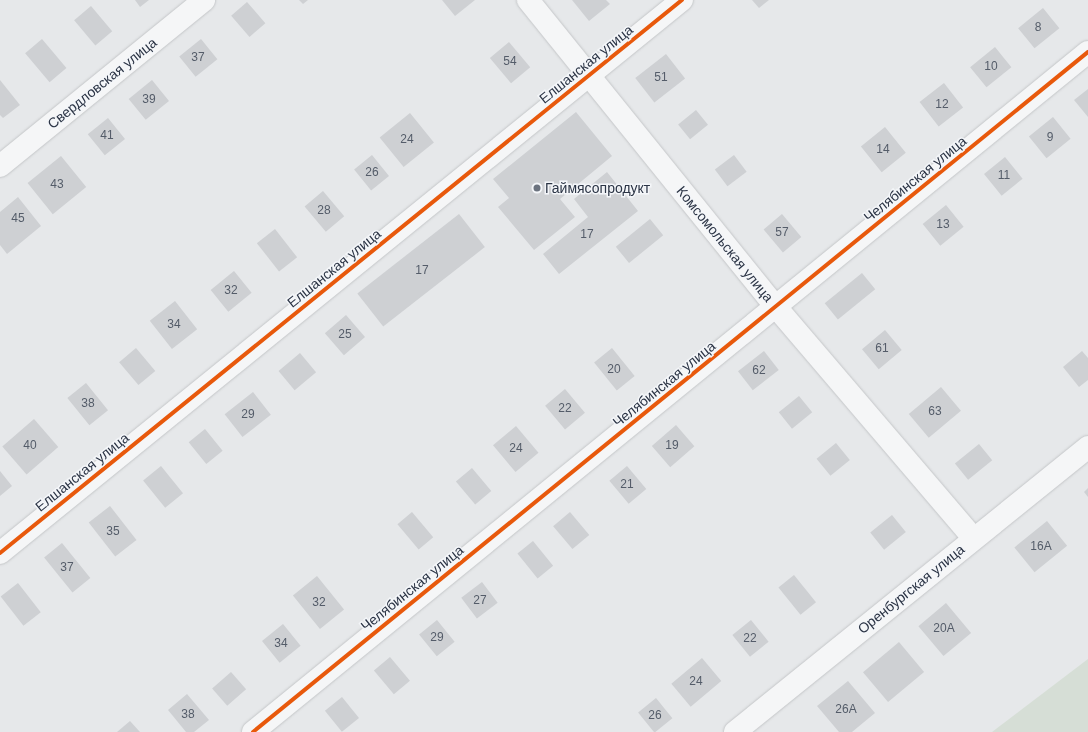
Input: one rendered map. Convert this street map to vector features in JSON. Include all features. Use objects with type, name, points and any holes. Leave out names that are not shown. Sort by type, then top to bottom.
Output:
[{"type":"street","name":"Свердловская улица","points":[[0,166],[204,0]]},
{"type":"street","name":"Комсомольская улица","points":[[528,0],[776,307],[973,538]]},
{"type":"street","name":"Елшанская улица","points":[[0,553],[682,0]]},
{"type":"street","name":"Челябинская улица","points":[[253,732],[1088,52]]},
{"type":"street","name":"Оренбургская улица","points":[[735,732],[973,538],[1088,448]]},
{"type":"shaded area","points":[[1088,659],[1088,732],[992,732]]},
{"type":"building","points":[[135,0],[149,0],[140,7]]},
{"type":"building","points":[[299,0],[308,0],[303,4]]},
{"type":"building","points":[[442,0],[475,0],[455,16]]},
{"type":"building","points":[[572,0],[606,0],[610,4],[589,21]]},
{"type":"building","points":[[752,0],[769,0],[759,8]]},
{"type":"building","points":[[247,2],[265,23],[250,37],[231,16]]},
{"type":"building","points":[[91,6],[112,31],[95,45],[74,20]]},
{"type":"building","points":[[1043,8],[1059,28],[1034,48],[1018,28]]},
{"type":"building","points":[[42,39],[66,68],[50,82],[25,53]]},
{"type":"building","points":[[201,39],[217,59],[196,77],[179,57]]},
{"type":"building","points":[[509,42],[530,67],[511,83],[490,58]]},
{"type":"building","points":[[995,47],[1011,67],[986,87],[970,67]]},
{"type":"building","points":[[666,54],[685,78],[654,102],[635,78]]},
{"type":"building","points":[[0,80],[20,105],[3,118],[0,115]]},
{"type":"building","points":[[152,80],[169,101],[146,120],[129,99]]},
{"type":"building","points":[[944,83],[963,107],[939,127],[920,102]]},
{"type":"building","points":[[1088,89],[1088,117],[1074,100]]},
{"type":"building","points":[[696,110],[708,125],[690,139],[678,124]]},
{"type":"building","name":"Гаймясопродукт","points":[[576,112],[612,156],[560,199],[575,217],[534,250],[498,207],[509,198],[493,179]]},
{"type":"building","points":[[410,113],[434,143],[404,167],[380,138]]},
{"type":"building","points":[[1053,117],[1071,139],[1047,158],[1029,137]]},
{"type":"building","points":[[108,118],[125,139],[105,155],[88,134]]},
{"type":"building","points":[[885,127],[906,153],[882,172],[861,147]]},
{"type":"building","points":[[372,155],[389,176],[371,190],[354,169]]},
{"type":"building","points":[[734,155],[747,172],[727,186],[715,169]]},
{"type":"building","points":[[61,156],[86,187],[53,214],[28,183]]},
{"type":"building","points":[[1005,157],[1023,179],[1002,196],[984,174]]},
{"type":"building","points":[[607,172],[638,211],[559,274],[543,254],[588,217],[574,199]]},
{"type":"building","points":[[323,191],[344,216],[326,232],[305,206]]},
{"type":"building","points":[[18,197],[41,226],[7,254],[0,245],[0,212]]},
{"type":"building","points":[[946,205],[964,227],[940,246],[923,224]]},
{"type":"building","points":[[459,214],[485,247],[383,327],[357,293]]},
{"type":"building","points":[[782,214],[801,237],[783,252],[764,229]]},
{"type":"building","points":[[650,219],[663,235],[629,263],[616,247]]},
{"type":"building","points":[[275,229],[297,257],[279,272],[257,243]]},
{"type":"building","points":[[234,271],[252,293],[228,312],[211,290]]},
{"type":"building","points":[[862,273],[875,289],[838,320],[825,303]]},
{"type":"building","points":[[175,301],[197,329],[172,349],[150,321]]},
{"type":"building","points":[[346,315],[365,337],[344,355],[325,333]]},
{"type":"building","points":[[885,330],[902,350],[879,369],[862,349]]},
{"type":"building","points":[[136,348],[155,371],[138,385],[119,362]]},
{"type":"building","points":[[612,348],[635,376],[617,390],[594,362]]},
{"type":"building","points":[[764,351],[779,370],[753,390],[738,371]]},
{"type":"building","points":[[1082,351],[1088,358],[1088,380],[1079,387],[1063,367]]},
{"type":"building","points":[[300,353],[316,372],[295,390],[279,371]]},
{"type":"building","points":[[86,383],[108,410],[89,425],[67,398]]},
{"type":"building","points":[[941,387],[961,411],[929,438],[909,414]]},
{"type":"building","points":[[565,389],[585,413],[565,429],[545,406]]},
{"type":"building","points":[[253,392],[271,415],[242,437],[225,414]]},
{"type":"building","points":[[799,396],[812,412],[792,429],[779,412]]},
{"type":"building","points":[[34,419],[58,447],[27,474],[2,447]]},
{"type":"building","points":[[676,425],[694,446],[670,467],[652,446]]},
{"type":"building","points":[[516,426],[538,453],[516,472],[493,445]]},
{"type":"building","points":[[205,429],[223,451],[206,464],[189,442]]},
{"type":"building","points":[[836,443],[850,460],[830,476],[817,459]]},
{"type":"building","points":[[979,444],[992,460],[968,480],[955,464]]},
{"type":"building","points":[[161,466],[183,493],[165,508],[143,480]]},
{"type":"building","points":[[627,466],[646,489],[629,504],[609,481]]},
{"type":"building","points":[[472,468],[491,491],[475,504],[456,481]]},
{"type":"building","points":[[0,471],[12,486],[0,496]]},
{"type":"building","points":[[1088,488],[1088,497],[1084,492]]},
{"type":"building","points":[[110,506],[136,540],[115,557],[89,523]]},
{"type":"building","points":[[412,512],[433,537],[419,549],[397,524]]},
{"type":"building","points":[[570,512],[589,535],[572,549],[553,526]]},
{"type":"building","points":[[892,515],[906,532],[884,550],[870,533]]},
{"type":"building","points":[[1047,521],[1067,546],[1034,572],[1014,547]]},
{"type":"building","points":[[533,541],[553,566],[538,578],[517,554]]},
{"type":"building","points":[[62,543],[90,578],[72,592],[44,557]]},
{"type":"building","points":[[794,575],[816,602],[800,615],[778,588]]},
{"type":"building","points":[[317,576],[344,609],[320,629],[293,596]]},
{"type":"building","points":[[482,582],[498,603],[477,618],[461,598]]},
{"type":"building","points":[[18,583],[41,612],[23,626],[1,597]]},
{"type":"building","points":[[946,603],[971,633],[943,656],[918,626]]},
{"type":"building","points":[[437,620],[455,642],[437,656],[419,634]]},
{"type":"building","points":[[751,620],[769,642],[750,657],[732,635]]},
{"type":"building","points":[[283,624],[301,646],[280,663],[262,641]]},
{"type":"building","points":[[899,642],[924,672],[888,702],[863,672]]},
{"type":"building","points":[[390,657],[410,681],[394,694],[374,670]]},
{"type":"building","points":[[702,658],[721,681],[691,707],[671,684]]},
{"type":"building","points":[[231,672],[246,689],[227,706],[212,688]]},
{"type":"building","points":[[848,681],[875,713],[852,732],[839,732],[817,706]]},
{"type":"building","points":[[187,694],[209,720],[194,732],[186,732],[168,710]]},
{"type":"building","points":[[342,697],[359,718],[342,732],[325,711]]},
{"type":"building","points":[[656,698],[672,718],[654,732],[638,712]]},
{"type":"building","points":[[130,721],[140,732],[117,732]]},
{"type":"cycle path","points":[[0,553],[682,0]]},
{"type":"cycle path","points":[[253,732],[1088,52]]},
{"type":"place","name":"Гаймясопродукт","points":[[537,188]]}]
